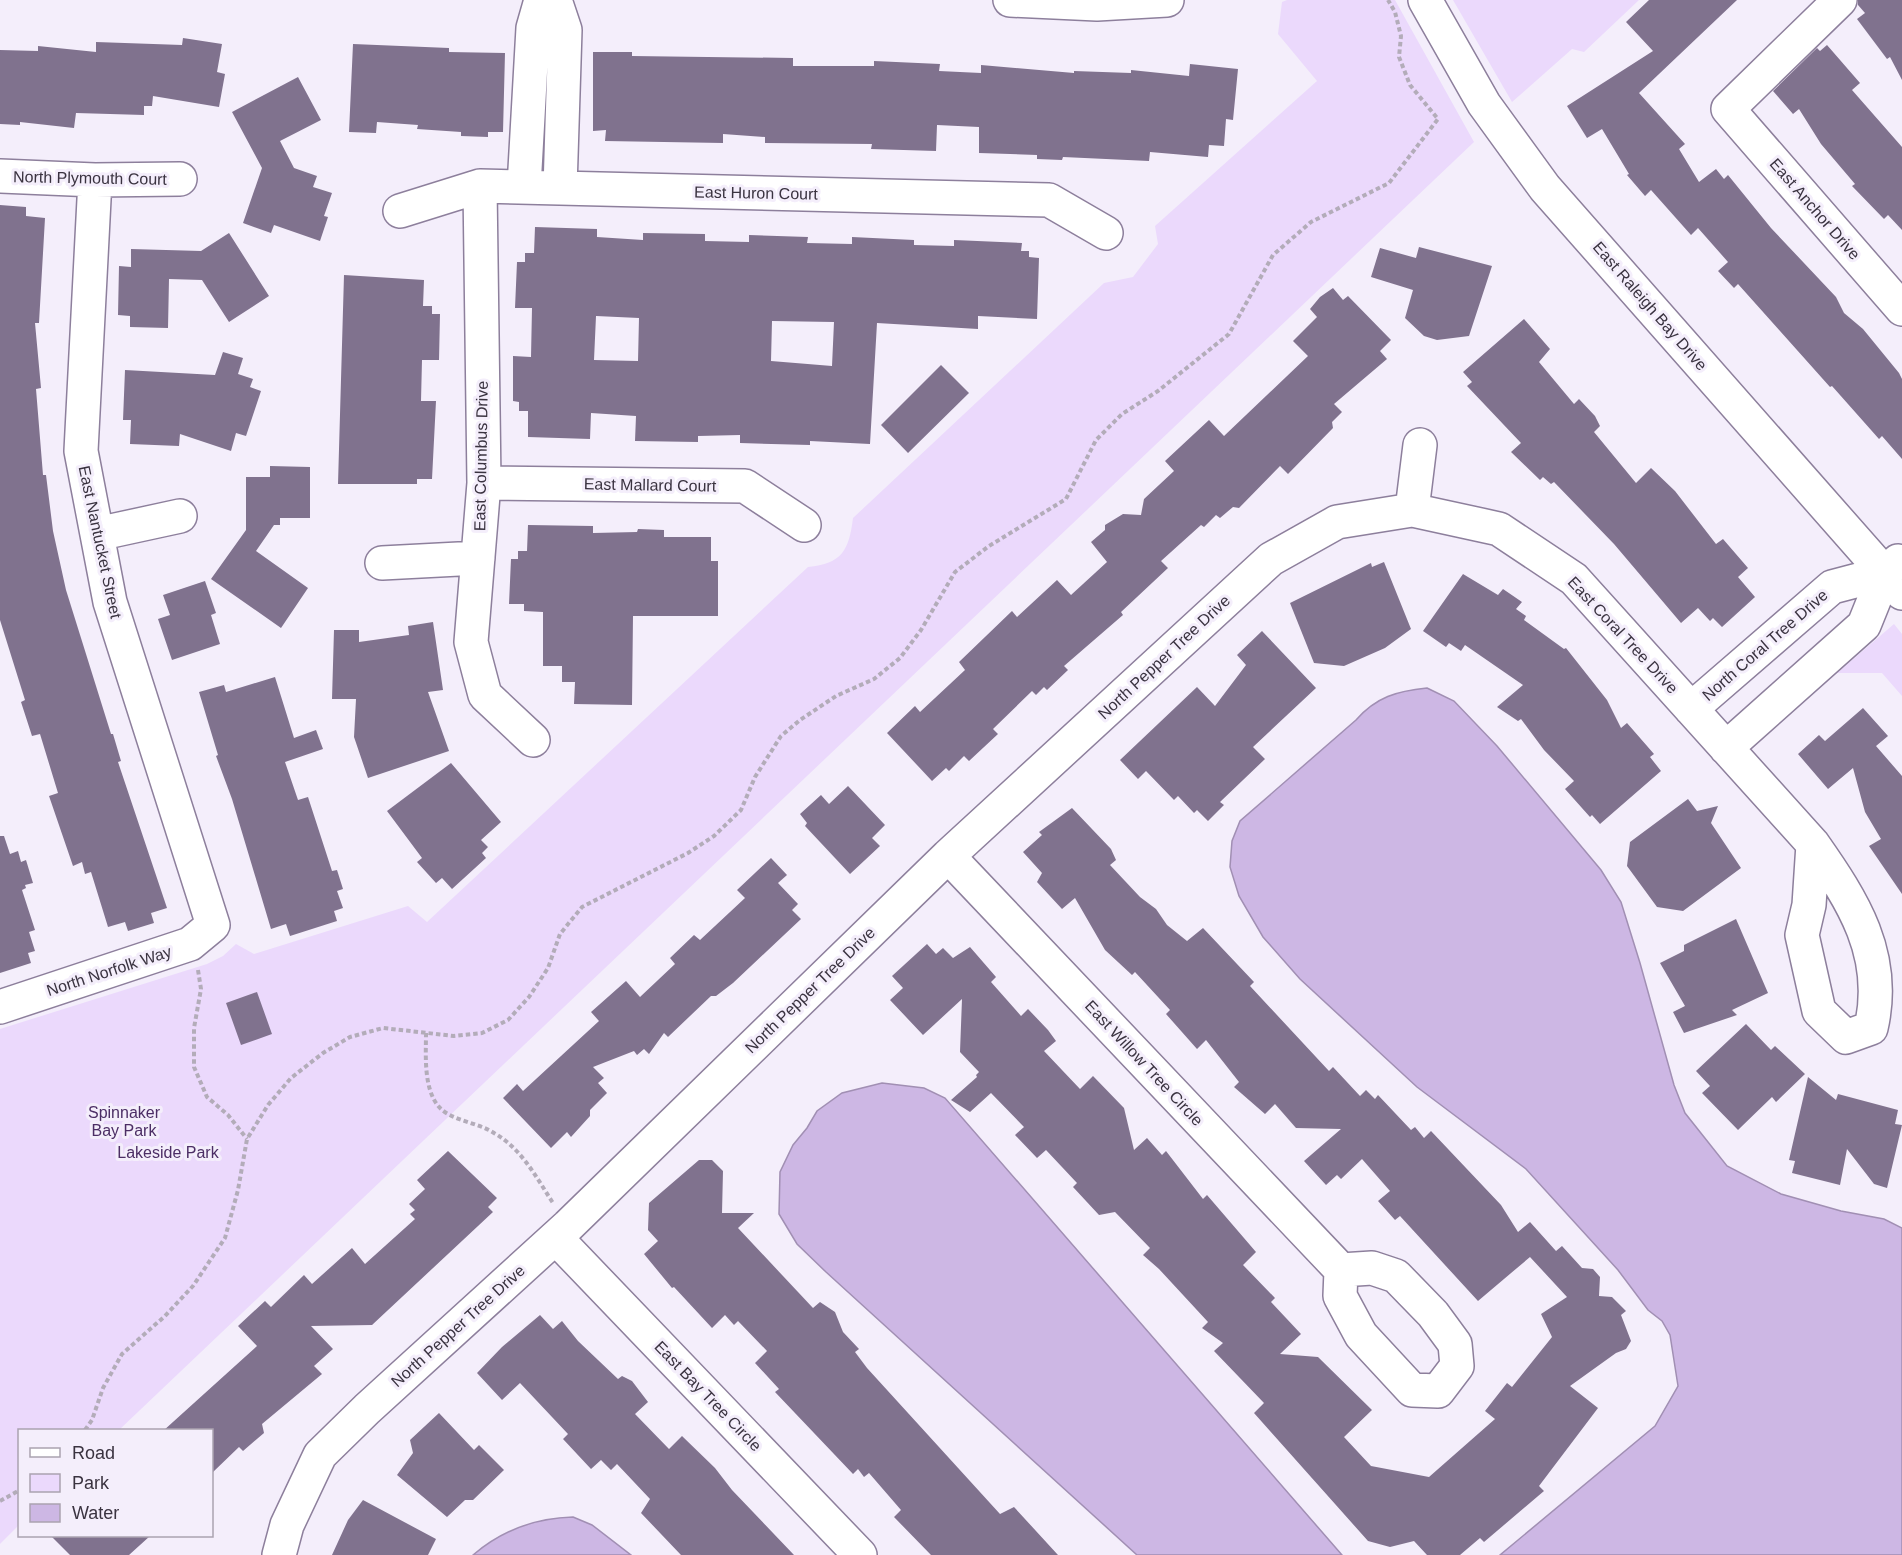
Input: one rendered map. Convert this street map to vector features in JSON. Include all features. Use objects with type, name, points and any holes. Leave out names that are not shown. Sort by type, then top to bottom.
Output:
[{"type":"street","points":[[524,187],[533,28],[542,0]]},
{"type":"street","points":[[555,0],[565,30],[560,188]]},
{"type":"street","points":[[1010,0],[1098,4],[1167,0]]},
{"type":"street","name":"East Raleigh Bay Drive","points":[[1425,0],[1484,104],[1545,188],[1896,575]]},
{"type":"street","name":"East Anchor Drive","points":[[1840,0],[1728,109],[1902,309]]},
{"type":"street","name":"North Plymouth Court","points":[[0,176],[95,180],[180,179]]},
{"type":"street","name":"East Nantucket Street","points":[[95,180],[81,451],[110,602],[202,935]]},
{"type":"street","name":"East Huron Court","points":[[400,211],[480,186],[1049,200],[1106,233]]},
{"type":"street","name":"East Columbus Drive","points":[[480,186],[484,483],[471,642],[485,695],[532,740]]},
{"type":"street","points":[[1412,510],[1420,444]]},
{"type":"street","name":"East Mallard Court","points":[[484,483],[745,486],[804,525]]},
{"type":"street","name":"East Coral Tree Drive","points":[[1412,510],[1499,529],[1574,579],[1813,844],[1847,892],[1873,955],[1877,1002],[1871,1028],[1846,1037],[1819,1011],[1802,935],[1809,905],[1813,844]]},
{"type":"street","name":"North Pepper Tree Drive","points":[[279,1555],[287,1525],[320,1455],[562,1232],[948,856],[1271,559],[1337,522],[1412,510]]},
{"type":"street","points":[[97,534],[180,516]]},
{"type":"street","points":[[382,563],[478,558]]},
{"type":"street","points":[[1726,748],[1864,625],[1896,575]]},
{"type":"street","name":"North Coral Tree Drive","points":[[1691,709],[1832,586],[1896,575]]},
{"type":"street","name":"East Willow Tree Circle","points":[[948,856],[1341,1270]]},
{"type":"street","name":"North Norfolk Way","points":[[0,1007],[202,935]]},
{"type":"street","name":"East Bay Tree Circle","points":[[562,1232],[861,1555]]},
{"type":"path","points":[[86,1429],[93,1420],[103,1388],[122,1354],[165,1316],[193,1286],[225,1238],[238,1191],[247,1139],[268,1105],[291,1078],[332,1047],[350,1037],[383,1029],[454,1036],[482,1033],[508,1020],[530,997],[548,968],[560,934],[582,907],[688,853],[714,836],[741,810],[755,777],[782,736],[818,708],[874,679],[900,658],[921,630],[956,572],[989,546],[1066,499],[1096,440],[1122,414],[1158,391],[1229,334],[1273,255],[1311,222],[1389,183],[1438,119],[1410,85],[1399,57],[1401,36],[1388,0]]},
{"type":"path","points":[[202,935],[201,989],[194,1028],[194,1067],[207,1097],[228,1114],[247,1139]]},
{"type":"path","points":[[426,1033],[427,1066],[432,1095],[445,1113],[494,1133],[521,1154],[562,1232]]},
{"type":"path","points":[[0,1501],[18,1491]]},
{"type":"green space","name":"Lakeside Park","points":[[1287,0],[1395,0],[1474,142],[120,1429],[18,1429],[18,1526],[0,1544],[0,1029],[207,964],[223,956],[236,944],[254,954],[408,906],[427,922],[808,567],[829,563],[836,559],[846,547],[853,518],[1104,283],[1133,277],[1158,244],[1155,226],[1317,81],[1278,34],[1282,2]]},
{"type":"green space","points":[[1453,0],[1639,0],[1584,52],[1572,49],[1512,102]]},
{"type":"green space","points":[[1894,624],[1902,634],[1902,696],[1882,673],[1837,673]]},
{"type":"water","points":[[1427,688],[1454,701],[1497,746],[1601,870],[1621,902],[1674,1085],[1685,1113],[1727,1166],[1781,1194],[1841,1211],[1884,1219],[1902,1228],[1902,1555],[1500,1555],[1655,1426],[1678,1386],[1670,1335],[1662,1321],[1648,1310],[1618,1270],[1526,1169],[1417,1087],[1300,979],[1263,937],[1239,896],[1230,867],[1232,841],[1240,821],[1371,706],[1397,693]]},
{"type":"water","points":[[882,1083],[924,1088],[945,1098],[1342,1555],[1137,1555],[797,1244],[779,1214],[780,1172],[793,1145],[817,1111],[842,1093]]},
{"type":"water","points":[[573,1517],[592,1525],[631,1555],[473,1555],[495,1539],[520,1527],[546,1520]]},
{"type":"building","points":[[1649,0],[1737,0],[1639,93],[1685,144],[1679,149],[1699,182],[1716,169],[1724,179],[1728,175],[1771,228],[1836,297],[1844,313],[1863,329],[1899,373],[1902,379],[1902,459],[1882,436],[1879,439],[1832,386],[1830,387],[1738,284],[1734,288],[1718,271],[1728,262],[1698,228],[1691,235],[1651,190],[1645,196],[1627,175],[1629,174],[1602,129],[1587,138],[1567,106],[1653,51],[1626,22]]},
{"type":"building","points":[[1858,0],[1902,0],[1902,80],[1890,57],[1887,59],[1857,19],[1865,13],[1858,5]]},
{"type":"building","points":[[183,38],[222,44],[217,72],[225,74],[219,107],[153,96],[152,106],[144,106],[144,115],[76,113],[74,128],[20,122],[20,125],[0,124],[0,50],[38,51],[38,46],[96,52],[96,42],[182,45]]},
{"type":"building","points":[[353,44],[449,48],[449,52],[505,53],[503,132],[488,132],[488,137],[461,136],[461,132],[417,129],[418,125],[377,122],[376,133],[349,132]]},
{"type":"building","points":[[1827,45],[1860,83],[1852,90],[1902,147],[1902,230],[1888,215],[1884,219],[1852,186],[1855,184],[1821,144],[1799,109],[1793,114],[1773,91],[1817,48],[1820,51]]},
{"type":"building","points":[[593,52],[632,52],[632,56],[793,58],[793,66],[874,66],[874,61],[940,64],[939,71],[981,73],[981,65],[1074,73],[1074,71],[1131,73],[1131,70],[1189,76],[1190,64],[1238,69],[1233,120],[1226,119],[1224,146],[1209,145],[1208,157],[1150,152],[1149,161],[1063,157],[1062,160],[1037,159],[1037,155],[979,153],[979,127],[937,125],[936,151],[871,149],[872,144],[765,143],[765,137],[723,134],[723,143],[605,141],[606,130],[593,131]]},
{"type":"building","points":[[298,77],[321,120],[280,141],[294,168],[317,176],[313,187],[332,193],[324,216],[328,217],[320,241],[274,225],[271,233],[243,223],[262,168],[232,112]]},
{"type":"building","points":[[0,205],[26,207],[26,216],[45,218],[39,323],[35,323],[41,388],[36,389],[43,475],[46,475],[53,531],[66,590],[111,734],[113,734],[121,761],[118,762],[167,908],[151,913],[154,923],[128,931],[125,922],[108,927],[91,872],[85,874],[82,862],[73,866],[49,796],[58,793],[40,734],[32,736],[21,702],[25,700],[0,620]]},
{"type":"building","points":[[535,227],[597,229],[597,237],[643,240],[643,233],[705,234],[705,241],[749,242],[749,235],[808,237],[807,243],[852,244],[852,237],[914,240],[914,245],[954,246],[954,240],[1022,243],[1021,251],[1029,251],[1029,257],[1039,258],[1037,319],[978,316],[978,329],[877,323],[870,444],[810,441],[810,445],[740,443],[740,435],[698,436],[698,442],[635,441],[636,416],[591,413],[590,439],[528,437],[528,411],[519,411],[519,402],[513,401],[513,356],[531,357],[532,308],[515,308],[517,262],[525,262],[525,253],[534,253]],"holes":[[[596,316],[639,318],[638,361],[594,360]],[[772,321],[834,322],[832,366],[771,361]]]},
{"type":"building","points":[[229,233],[269,296],[229,322],[202,280],[169,279],[168,328],[130,327],[130,316],[118,315],[119,266],[131,267],[131,249],[201,251]]},
{"type":"building","points":[[1419,247],[1492,266],[1469,336],[1437,340],[1424,336],[1405,318],[1413,290],[1371,277],[1380,248],[1416,258]]},
{"type":"building","points":[[344,275],[424,280],[423,306],[432,306],[432,314],[440,314],[439,360],[422,360],[421,401],[436,401],[432,479],[417,479],[417,484],[338,484]]},
{"type":"building","points":[[1333,288],[1343,300],[1348,296],[1391,340],[1380,351],[1387,359],[1334,404],[1342,412],[1332,422],[1333,428],[1288,474],[1280,466],[1239,508],[1233,507],[1220,518],[1216,515],[1204,527],[1201,525],[1161,561],[1168,568],[1121,612],[1123,615],[1064,666],[1068,670],[1047,690],[1044,687],[1036,695],[1032,691],[993,729],[998,734],[969,761],[964,756],[949,771],[946,768],[932,781],[887,733],[915,706],[920,712],[965,670],[959,662],[1012,611],[1017,617],[1057,580],[1071,595],[1107,562],[1091,542],[1105,530],[1105,525],[1123,514],[1141,515],[1144,499],[1174,471],[1165,461],[1209,420],[1224,436],[1308,356],[1293,341],[1317,317],[1310,309],[1320,297]]},
{"type":"building","points":[[1524,319],[1550,349],[1539,362],[1574,404],[1579,399],[1595,416],[1600,426],[1594,432],[1636,483],[1651,468],[1675,491],[1716,544],[1723,539],[1748,568],[1738,577],[1755,597],[1722,627],[1713,618],[1710,621],[1698,608],[1681,623],[1614,544],[1554,482],[1551,484],[1543,477],[1540,480],[1511,452],[1521,443],[1467,386],[1472,382],[1463,372]]},
{"type":"building","points":[[223,352],[243,358],[238,374],[253,379],[250,387],[261,391],[246,436],[236,433],[231,451],[180,434],[179,446],[130,444],[131,420],[123,420],[125,370],[215,375]]},
{"type":"building","points":[[941,365],[969,393],[908,453],[881,425]]},
{"type":"building","points":[[270,466],[310,467],[310,518],[280,518],[280,525],[274,525],[256,551],[308,588],[281,628],[211,579],[246,530],[246,477],[270,477]]},
{"type":"building","points":[[528,525],[593,526],[593,533],[637,532],[638,529],[664,530],[664,537],[711,537],[711,561],[718,561],[718,616],[633,616],[632,705],[574,704],[575,682],[562,682],[562,666],[543,666],[543,612],[524,611],[524,604],[509,604],[511,559],[518,559],[518,551],[527,551]]},
{"type":"building","points":[[1384,562],[1411,629],[1385,648],[1344,666],[1314,663],[1290,603],[1371,563],[1372,567]]},
{"type":"building","points":[[1463,574],[1498,595],[1503,589],[1522,602],[1516,609],[1526,616],[1524,620],[1564,649],[1566,648],[1607,700],[1621,728],[1627,723],[1654,754],[1650,757],[1661,771],[1600,824],[1592,815],[1590,817],[1565,789],[1574,781],[1544,750],[1521,719],[1518,721],[1497,707],[1523,685],[1465,645],[1461,651],[1449,643],[1446,647],[1423,631]]},
{"type":"building","points":[[205,581],[216,613],[211,615],[220,644],[172,660],[158,619],[170,615],[163,595]]},
{"type":"building","points":[[433,622],[443,690],[428,692],[449,751],[368,778],[354,737],[356,699],[332,699],[334,630],[359,630],[359,642],[409,635],[408,626]]},
{"type":"building","points":[[1262,631],[1316,688],[1253,747],[1265,759],[1220,802],[1224,805],[1208,821],[1197,810],[1194,813],[1178,796],[1174,800],[1146,771],[1138,779],[1120,760],[1197,687],[1215,706],[1246,665],[1237,655]]},
{"type":"building","points":[[275,677],[294,738],[316,730],[323,749],[285,762],[298,800],[308,797],[332,871],[337,870],[343,889],[337,891],[343,908],[334,911],[337,921],[290,936],[286,924],[271,929],[232,799],[216,756],[218,755],[199,692],[224,685],[226,692]]},
{"type":"building","points":[[1863,708],[1888,736],[1876,746],[1902,776],[1902,894],[1869,846],[1881,839],[1865,812],[1853,768],[1828,789],[1798,754],[1819,735],[1825,741]]},
{"type":"building","points":[[451,763],[501,822],[481,840],[488,847],[482,853],[486,858],[452,889],[442,878],[436,883],[417,862],[422,858],[387,811]]},
{"type":"building","points":[[848,786],[885,825],[872,838],[880,846],[850,874],[805,826],[807,823],[800,814],[821,795],[829,804]]},
{"type":"building","points":[[1688,799],[1697,811],[1718,806],[1711,823],[1741,868],[1683,911],[1657,907],[1627,866],[1630,842]]},
{"type":"building","points":[[1072,808],[1111,849],[1116,860],[1110,865],[1140,897],[1156,909],[1167,925],[1187,941],[1203,928],[1254,982],[1250,986],[1329,1071],[1333,1067],[1360,1096],[1366,1090],[1375,1099],[1378,1095],[1411,1130],[1415,1127],[1424,1138],[1431,1131],[1501,1205],[1518,1232],[1530,1222],[1556,1251],[1562,1246],[1582,1268],[1593,1269],[1600,1277],[1599,1296],[1612,1297],[1626,1311],[1621,1315],[1631,1341],[1626,1349],[1616,1353],[1570,1386],[1598,1408],[1539,1486],[1544,1491],[1484,1542],[1480,1538],[1460,1555],[1427,1555],[1414,1541],[1390,1547],[1368,1541],[1254,1413],[1264,1403],[1214,1351],[1223,1343],[1202,1328],[1208,1322],[1143,1255],[1150,1248],[1115,1212],[1099,1215],[1073,1187],[1077,1183],[1046,1150],[1037,1158],[1015,1135],[1024,1127],[991,1093],[970,1112],[951,1100],[977,1077],[979,1072],[960,1052],[962,999],[923,1035],[890,1000],[903,988],[892,976],[927,944],[936,954],[943,948],[953,958],[970,947],[996,977],[991,982],[1021,1016],[1028,1009],[1048,1030],[1056,1041],[1044,1051],[1080,1089],[1093,1076],[1124,1108],[1134,1150],[1147,1138],[1162,1155],[1166,1151],[1203,1199],[1207,1195],[1256,1252],[1243,1265],[1275,1298],[1271,1302],[1301,1334],[1280,1354],[1318,1357],[1372,1410],[1344,1437],[1371,1466],[1429,1477],[1495,1419],[1485,1411],[1507,1383],[1512,1387],[1552,1337],[1541,1314],[1567,1297],[1530,1257],[1478,1301],[1400,1216],[1395,1220],[1378,1201],[1390,1191],[1362,1159],[1341,1179],[1337,1175],[1326,1185],[1304,1161],[1341,1129],[1296,1128],[1275,1104],[1265,1114],[1234,1087],[1239,1082],[1206,1040],[1197,1049],[1166,1014],[1170,1010],[1135,972],[1132,975],[1105,950],[1075,898],[1062,909],[1037,882],[1042,873],[1023,852],[1042,835],[1039,832]]},
{"type":"building","points":[[0,836],[4,836],[10,854],[18,851],[21,862],[26,860],[33,883],[25,885],[26,888],[22,890],[35,930],[29,932],[35,951],[28,953],[31,963],[0,973]]},
{"type":"building","points":[[771,858],[787,875],[778,883],[798,904],[792,910],[801,919],[733,983],[716,996],[711,996],[668,1037],[664,1033],[649,1054],[644,1049],[637,1055],[634,1051],[593,1067],[604,1078],[598,1083],[607,1093],[590,1110],[590,1116],[571,1137],[567,1132],[551,1148],[503,1098],[517,1084],[523,1091],[599,1021],[591,1012],[626,981],[640,997],[675,964],[670,958],[694,935],[700,940],[745,898],[737,890]]},
{"type":"building","points":[[1736,919],[1768,993],[1732,1010],[1737,1015],[1684,1033],[1673,1012],[1685,1006],[1660,963],[1684,951],[1684,945]]},
{"type":"building","points":[[257,992],[272,1034],[241,1045],[226,1003]]},
{"type":"building","points":[[1746,1024],[1771,1050],[1775,1046],[1805,1074],[1776,1102],[1772,1097],[1738,1130],[1702,1093],[1710,1086],[1696,1071]]},
{"type":"building","points":[[1808,1077],[1836,1100],[1838,1094],[1898,1110],[1895,1124],[1902,1125],[1887,1188],[1874,1184],[1847,1149],[1840,1185],[1792,1173],[1795,1161],[1789,1160]]},
{"type":"building","points":[[448,1151],[497,1198],[488,1207],[493,1212],[372,1325],[311,1326],[333,1349],[314,1366],[322,1374],[262,1424],[264,1433],[243,1451],[239,1447],[213,1472],[213,1429],[165,1429],[257,1346],[238,1326],[265,1301],[271,1307],[304,1275],[312,1284],[352,1248],[365,1264],[415,1219],[410,1214],[415,1210],[409,1204],[425,1189],[417,1180]]},
{"type":"building","points":[[699,1160],[712,1160],[723,1171],[722,1213],[754,1213],[738,1228],[813,1308],[820,1302],[835,1312],[843,1332],[859,1349],[855,1352],[867,1368],[1000,1514],[1014,1507],[1058,1555],[931,1555],[894,1517],[901,1510],[869,1473],[864,1477],[858,1469],[853,1474],[775,1392],[779,1389],[755,1363],[767,1351],[738,1321],[734,1325],[725,1315],[712,1328],[674,1287],[672,1288],[644,1254],[658,1241],[648,1230],[649,1203]]},
{"type":"building","points":[[540,1315],[553,1329],[562,1321],[578,1341],[618,1379],[622,1376],[632,1381],[648,1402],[635,1414],[669,1449],[682,1436],[715,1468],[732,1490],[794,1555],[681,1555],[641,1513],[650,1499],[617,1464],[611,1470],[601,1460],[591,1469],[563,1439],[568,1434],[520,1383],[502,1400],[477,1373],[502,1347]]},
{"type":"building","points":[[439,1413],[474,1450],[479,1445],[504,1470],[473,1500],[465,1500],[447,1517],[397,1475],[413,1453],[410,1440]]},
{"type":"building","points":[[363,1500],[436,1539],[428,1555],[332,1555],[348,1520]]},
{"type":"building","points":[[52,1537],[149,1537],[129,1555],[70,1555]]},
{"type":"park label","name":"Spinnaker Bay Park","points":[[124,1121]]}]
